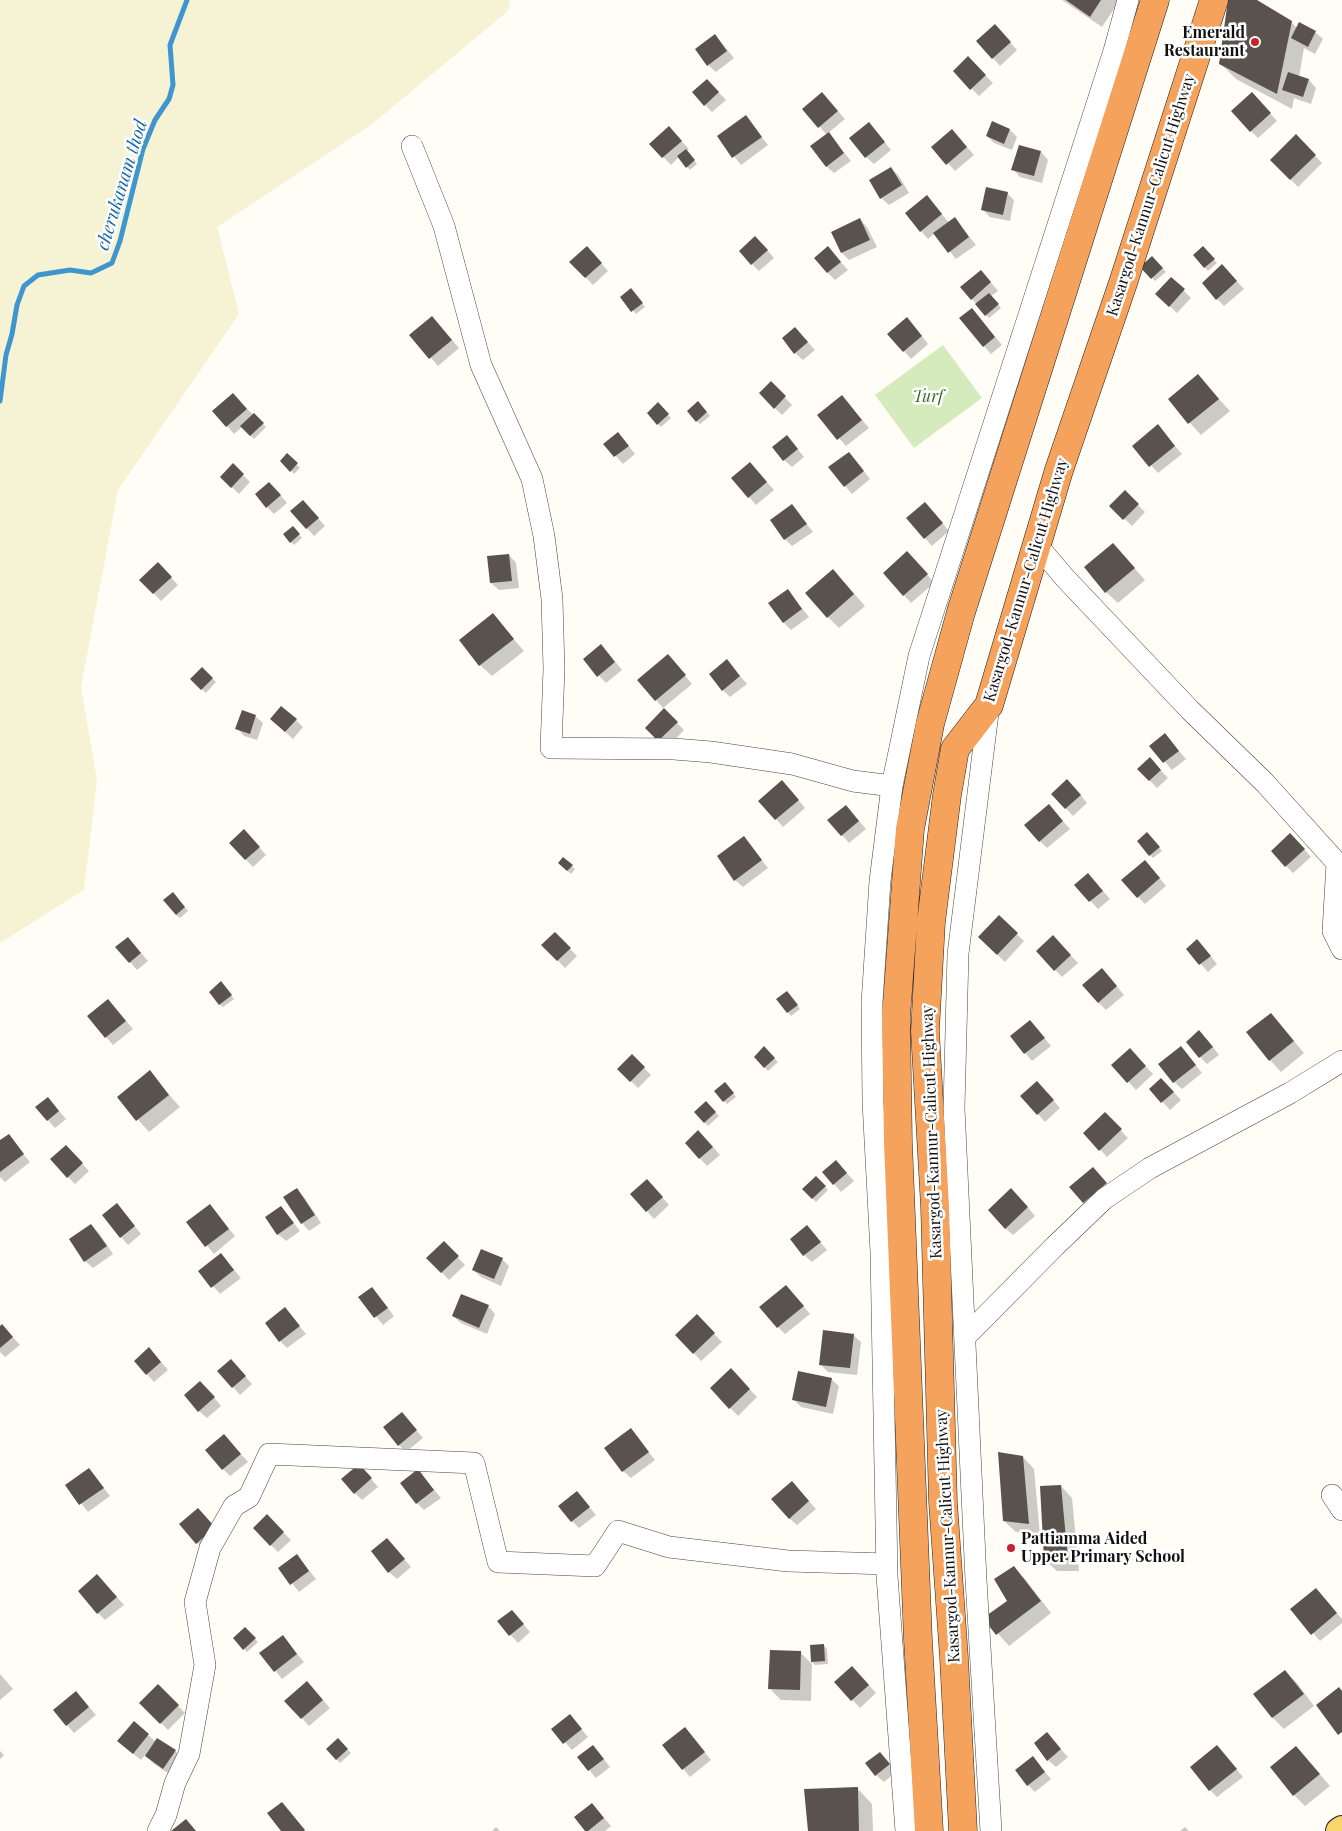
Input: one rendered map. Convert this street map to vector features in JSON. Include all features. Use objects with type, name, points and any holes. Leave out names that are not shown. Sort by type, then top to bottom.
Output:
[{"type":"highway","name":"Kasargod-Kannur-Calicut Highway","points":[[929,1831],[918,1640],[898,1142],[896,1018],[910,829],[930,724],[961,612],[1155,0]]},
{"type":"highway","name":"Kasargod-Kannur-Calicut Highway","points":[[964,1831],[943,1502],[935,1217],[925,1031],[931,922],[947,796],[955,749],[989,705],[1036,545],[1214,0]]},
{"type":"street","points":[[906,1831],[887,1564],[881,1252],[873,1102],[872,1003],[880,881],[892,786],[920,656],[1114,51],[1128,0]]},
{"type":"street","points":[[412,146],[444,226],[481,365],[532,479],[544,536],[552,599],[554,669],[551,748],[674,749],[711,752],[792,764],[853,781],[892,786]]},
{"type":"street","points":[[1036,545],[1184,703],[1265,783],[1337,863],[1332,931],[1342,949]]},
{"type":"street","points":[[989,705],[958,954],[954,1108],[976,1589],[991,1831]]},
{"type":"street","points":[[965,1337],[1104,1199],[1150,1168],[1290,1093],[1342,1061]]},
{"type":"street","points":[[158,1831],[166,1815],[175,1783],[189,1754],[206,1665],[195,1602],[210,1548],[234,1506],[249,1496],[269,1454],[474,1463],[498,1562],[595,1566],[618,1531],[669,1547],[788,1561],[887,1564]]},
{"type":"shaded area","points":[[0,0],[510,0],[508,11],[371,125],[217,227],[239,314],[118,490],[81,687],[97,780],[84,890],[0,943]]},
{"type":"green space","name":"Turf","points":[[943,345],[982,398],[914,448],[875,395]]},
{"type":"building","points":[[1066,0],[1101,0],[1090,17]]},
{"type":"building","name":"Emerald Restaurant","points":[[1228,0],[1257,0],[1292,21],[1277,94],[1219,64]]},
{"type":"building","points":[[1299,22],[1316,31],[1308,47],[1291,38]]},
{"type":"building","points":[[995,24],[1011,42],[992,59],[976,41]]},
{"type":"building","points":[[715,34],[727,51],[707,66],[695,49]]},
{"type":"building","points":[[968,56],[986,75],[970,90],[953,71]]},
{"type":"building","points":[[1288,72],[1309,79],[1303,97],[1282,90]]},
{"type":"building","points":[[707,79],[719,92],[704,106],[692,92]]},
{"type":"building","points":[[822,92],[838,111],[818,128],[802,109]]},
{"type":"building","points":[[1252,92],[1271,113],[1250,132],[1231,111]]},
{"type":"building","points":[[746,115],[762,137],[732,158],[717,136]]},
{"type":"building","points":[[992,121],[1010,129],[1004,144],[986,136]]},
{"type":"building","points":[[869,122],[885,142],[865,158],[849,138]]},
{"type":"building","points":[[669,126],[682,141],[662,158],[649,144]]},
{"type":"building","points":[[952,129],[967,147],[946,165],[931,147]]},
{"type":"building","points":[[829,132],[844,153],[826,167],[810,146]]},
{"type":"building","points":[[1296,134],[1316,155],[1290,180],[1270,160]]},
{"type":"building","points":[[1019,145],[1041,151],[1034,176],[1011,170]]},
{"type":"building","points":[[686,149],[695,160],[686,168],[677,156]]},
{"type":"building","points":[[891,167],[902,185],[880,199],[869,180]]},
{"type":"building","points":[[986,187],[1008,192],[1003,215],[981,210]]},
{"type":"building","points":[[927,195],[942,214],[920,232],[905,213]]},
{"type":"building","points":[[955,217],[969,237],[948,253],[933,233]]},
{"type":"building","points":[[860,218],[870,240],[841,253],[831,232]]},
{"type":"building","points":[[755,236],[768,250],[751,265],[739,251]]},
{"type":"building","points":[[587,246],[602,263],[585,278],[569,262]]},
{"type":"building","points":[[828,246],[841,262],[827,273],[814,258]]},
{"type":"building","points":[[1203,246],[1215,259],[1204,268],[1193,255]]},
{"type":"building","points":[[1152,256],[1163,268],[1151,279],[1140,267]]},
{"type":"building","points":[[1222,264],[1237,281],[1216,300],[1202,283]]},
{"type":"building","points":[[981,270],[991,282],[971,300],[960,287]]},
{"type":"building","points":[[1171,277],[1185,289],[1169,307],[1155,294]]},
{"type":"building","points":[[631,288],[643,303],[631,312],[620,297]]},
{"type":"building","points":[[989,293],[999,304],[985,316],[975,304]]},
{"type":"building","points":[[972,308],[995,337],[983,347],[959,318]]},
{"type":"building","points":[[432,316],[452,340],[429,359],[409,335]]},
{"type":"building","points":[[907,317],[922,336],[903,352],[887,334]]},
{"type":"building","points":[[795,327],[808,342],[794,354],[782,338]]},
{"type":"building","points":[[1198,374],[1219,399],[1188,424],[1168,399]]},
{"type":"building","points":[[771,381],[786,396],[774,409],[759,393]]},
{"type":"building","points":[[233,393],[247,409],[226,427],[212,411]]},
{"type":"building","points":[[842,395],[862,420],[837,440],[817,415]]},
{"type":"building","points":[[698,401],[707,412],[696,422],[687,411]]},
{"type":"building","points":[[658,402],[669,414],[657,425],[647,413]]},
{"type":"building","points":[[254,413],[264,423],[250,436],[240,426]]},
{"type":"building","points":[[1158,424],[1175,446],[1149,467],[1132,446]]},
{"type":"building","points":[[618,432],[629,446],[614,457],[603,444]]},
{"type":"building","points":[[787,435],[798,449],[783,461],[772,447]]},
{"type":"building","points":[[849,452],[864,471],[844,487],[828,467]]},
{"type":"building","points":[[287,453],[298,463],[290,472],[280,461]]},
{"type":"building","points":[[750,462],[767,482],[748,498],[731,478]]},
{"type":"building","points":[[233,463],[244,474],[231,488],[220,477]]},
{"type":"building","points":[[269,482],[281,495],[266,508],[255,494]]},
{"type":"building","points":[[1125,490],[1139,504],[1123,520],[1109,506]]},
{"type":"building","points":[[303,500],[319,518],[306,529],[290,511]]},
{"type":"building","points":[[925,502],[943,523],[924,539],[906,518]]},
{"type":"building","points":[[792,504],[807,524],[784,540],[770,520]]},
{"type":"building","points":[[293,526],[300,534],[290,543],[283,534]]},
{"type":"building","points":[[1113,543],[1135,568],[1105,593],[1084,567]]},
{"type":"building","points":[[907,551],[928,574],[903,596],[883,573]]},
{"type":"building","points":[[509,554],[512,581],[490,583],[487,556]]},
{"type":"building","points":[[158,562],[172,577],[153,594],[139,580]]},
{"type":"building","points":[[833,569],[854,594],[827,618],[805,593]]},
{"type":"building","points":[[788,589],[802,609],[783,623],[768,603]]},
{"type":"building","points":[[493,613],[514,639],[479,666],[459,640]]},
{"type":"building","points":[[601,644],[615,662],[597,677],[583,659]]},
{"type":"building","points":[[668,654],[686,675],[655,701],[637,680]]},
{"type":"building","points":[[727,659],[740,676],[722,691],[709,674]]},
{"type":"building","points":[[202,667],[213,678],[201,690],[190,679]]},
{"type":"building","points":[[281,706],[297,719],[285,732],[270,719]]},
{"type":"building","points":[[664,708],[678,722],[658,741],[645,728]]},
{"type":"building","points":[[242,710],[256,715],[250,734],[235,729]]},
{"type":"building","points":[[1165,733],[1179,751],[1163,763],[1149,746]]},
{"type":"building","points":[[1150,757],[1161,770],[1149,781],[1137,769]]},
{"type":"building","points":[[1067,779],[1081,795],[1065,809],[1051,794]]},
{"type":"building","points":[[782,780],[799,800],[775,820],[758,801]]},
{"type":"building","points":[[1049,804],[1063,821],[1039,842],[1024,825]]},
{"type":"building","points":[[846,805],[859,821],[841,836],[827,820]]},
{"type":"building","points":[[244,829],[260,847],[245,860],[229,843]]},
{"type":"building","points":[[1147,832],[1160,847],[1149,856],[1137,841]]},
{"type":"building","points":[[1290,833],[1305,849],[1285,867],[1271,851]]},
{"type":"building","points":[[744,836],[762,860],[734,881],[717,856]]},
{"type":"building","points":[[563,857],[573,865],[567,871],[558,863]]},
{"type":"building","points":[[1145,860],[1160,878],[1137,898],[1121,880]]},
{"type":"building","points":[[1088,873],[1103,891],[1089,902],[1074,885]]},
{"type":"building","points":[[173,892],[185,907],[176,915],[163,900]]},
{"type":"building","points":[[999,915],[1018,933],[997,955],[978,937]]},
{"type":"building","points":[[555,932],[571,948],[557,961],[541,945]]},
{"type":"building","points":[[1053,935],[1071,955],[1054,971],[1036,951]]},
{"type":"building","points":[[128,937],[141,953],[129,963],[115,947]]},
{"type":"building","points":[[1197,939],[1211,956],[1199,965],[1186,949]]},
{"type":"building","points":[[1102,968],[1117,986],[1098,1003],[1082,985]]},
{"type":"building","points":[[221,981],[232,995],[219,1005],[209,992]]},
{"type":"building","points":[[787,991],[798,1005],[787,1013],[776,999]]},
{"type":"building","points":[[108,999],[126,1021],[105,1038],[87,1016]]},
{"type":"building","points":[[1271,1013],[1294,1041],[1269,1061],[1246,1032]]},
{"type":"building","points":[[1030,1020],[1045,1038],[1024,1054],[1010,1036]]},
{"type":"building","points":[[1199,1030],[1213,1047],[1199,1058],[1186,1042]]},
{"type":"building","points":[[764,1046],[775,1058],[764,1068],[754,1057]]},
{"type":"building","points":[[1181,1046],[1196,1065],[1173,1083],[1158,1064]]},
{"type":"building","points":[[1130,1048],[1146,1066],[1127,1083],[1111,1065]]},
{"type":"building","points":[[632,1054],[645,1067],[630,1082],[617,1069]]},
{"type":"building","points":[[150,1070],[169,1095],[136,1121],[117,1097]]},
{"type":"building","points":[[1161,1078],[1174,1092],[1161,1103],[1149,1089]]},
{"type":"building","points":[[1037,1081],[1054,1100],[1037,1115],[1020,1096]]},
{"type":"building","points":[[725,1082],[734,1093],[723,1102],[714,1091]]},
{"type":"building","points":[[48,1097],[59,1111],[47,1121],[35,1107]]},
{"type":"building","points":[[706,1101],[716,1112],[704,1123],[694,1112]]},
{"type":"building","points":[[1105,1112],[1122,1129],[1099,1151],[1083,1133]]},
{"type":"building","points":[[698,1130],[713,1147],[699,1159],[685,1143]]},
{"type":"building","points":[[9,1134],[24,1154],[0,1172],[0,1140]]},
{"type":"building","points":[[66,1145],[83,1163],[67,1178],[50,1159]]},
{"type":"building","points":[[836,1160],[847,1173],[833,1185],[822,1172]]},
{"type":"building","points":[[1093,1167],[1107,1183],[1083,1203],[1069,1187]]},
{"type":"building","points":[[816,1176],[826,1186],[812,1199],[802,1189]]},
{"type":"building","points":[[647,1179],[663,1197],[646,1212],[630,1194]]},
{"type":"building","points":[[297,1188],[315,1215],[301,1224],[283,1197]]},
{"type":"building","points":[[1011,1188],[1028,1207],[1005,1229],[988,1210]]},
{"type":"building","points":[[117,1203],[135,1226],[120,1238],[102,1215]]},
{"type":"building","points":[[210,1204],[229,1229],[205,1247],[186,1222]]},
{"type":"building","points":[[281,1206],[294,1223],[277,1235],[265,1217]]},
{"type":"building","points":[[91,1224],[107,1246],[84,1262],[69,1239]]},
{"type":"building","points":[[807,1225],[821,1242],[803,1256],[790,1239]]},
{"type":"building","points":[[444,1241],[459,1256],[441,1273],[426,1258]]},
{"type":"building","points":[[481,1249],[503,1258],[494,1279],[472,1270]]},
{"type":"building","points":[[221,1253],[234,1270],[211,1288],[198,1271]]},
{"type":"building","points":[[786,1285],[804,1306],[777,1328],[759,1307]]},
{"type":"building","points":[[372,1287],[388,1308],[374,1318],[358,1297]]},
{"type":"building","points":[[461,1294],[489,1305],[479,1328],[452,1316]]},
{"type":"building","points":[[285,1307],[300,1326],[279,1342],[265,1323]]},
{"type":"building","points":[[697,1314],[715,1333],[693,1354],[675,1335]]},
{"type":"building","points":[[2,1324],[13,1337],[0,1348],[0,1326]]},
{"type":"building","points":[[823,1330],[854,1334],[850,1368],[819,1365]]},
{"type":"building","points":[[149,1347],[161,1362],[146,1375],[134,1361]]},
{"type":"building","points":[[231,1359],[246,1376],[232,1388],[217,1371]]},
{"type":"building","points":[[731,1368],[750,1389],[729,1409],[710,1388]]},
{"type":"building","points":[[798,1371],[832,1378],[826,1407],[792,1400]]},
{"type":"building","points":[[200,1381],[215,1397],[198,1412],[184,1395]]},
{"type":"building","points":[[402,1412],[417,1430],[398,1446],[383,1427]]},
{"type":"building","points":[[631,1428],[649,1452],[622,1472],[604,1448]]},
{"type":"building","points":[[224,1434],[241,1454],[222,1470],[205,1450]]},
{"type":"building","points":[[998,1452],[1023,1456],[1029,1524],[1003,1521]]},
{"type":"building","points":[[359,1464],[372,1478],[354,1494],[341,1479]]},
{"type":"building","points":[[89,1468],[104,1488],[79,1505],[65,1485]]},
{"type":"building","points":[[418,1469],[434,1490],[416,1504],[400,1483]]},
{"type":"building","points":[[792,1481],[809,1501],[789,1519],[771,1499]]},
{"type":"building","points":[[1061,1485],[1068,1560],[1044,1560],[1040,1486]]},
{"type":"building","points":[[577,1491],[590,1507],[571,1522],[558,1506]]},
{"type":"building","points":[[198,1508],[215,1527],[196,1544],[179,1524]]},
{"type":"building","points":[[267,1514],[284,1532],[270,1546],[253,1528]]},
{"type":"building","points":[[387,1538],[405,1559],[388,1573],[371,1551]]},
{"type":"building","points":[[297,1554],[309,1571],[290,1585],[278,1568]]},
{"type":"building","points":[[1014,1566],[1041,1601],[996,1635],[983,1618],[1007,1601],[994,1579]]},
{"type":"building","points":[[97,1574],[117,1597],[97,1614],[78,1591]]},
{"type":"building","points":[[1316,1588],[1337,1613],[1311,1635],[1290,1609]]},
{"type":"building","points":[[512,1610],[524,1624],[509,1636],[497,1621]]},
{"type":"building","points":[[245,1627],[256,1638],[243,1650],[233,1638]]},
{"type":"building","points":[[283,1635],[297,1654],[274,1672],[259,1653]]},
{"type":"building","points":[[824,1644],[825,1661],[811,1662],[810,1645]]},
{"type":"building","points":[[770,1650],[801,1651],[800,1690],[768,1689]]},
{"type":"building","points":[[852,1666],[869,1685],[851,1701],[834,1682]]},
{"type":"building","points":[[1285,1670],[1304,1694],[1272,1718],[1253,1694]]},
{"type":"building","points":[[307,1681],[323,1700],[301,1719],[284,1701]]},
{"type":"building","points":[[158,1684],[179,1705],[160,1724],[139,1703]]},
{"type":"building","points":[[1339,1687],[1342,1691],[1342,1732],[1338,1735],[1316,1705]]},
{"type":"building","points":[[76,1691],[89,1707],[66,1726],[53,1710]]},
{"type":"building","points":[[570,1714],[582,1729],[563,1744],[551,1729]]},
{"type":"building","points":[[134,1721],[149,1734],[133,1754],[117,1741]]},
{"type":"building","points":[[685,1727],[705,1752],[682,1770],[662,1745]]},
{"type":"building","points":[[1047,1732],[1061,1749],[1047,1761],[1034,1743]]},
{"type":"building","points":[[157,1738],[176,1750],[163,1769],[145,1756]]},
{"type":"building","points":[[338,1738],[348,1749],[336,1760],[326,1749]]},
{"type":"building","points":[[593,1745],[604,1759],[588,1771],[577,1757]]},
{"type":"building","points":[[1217,1745],[1237,1769],[1209,1791],[1190,1767]]},
{"type":"building","points":[[1296,1746],[1320,1774],[1293,1796],[1270,1767]]},
{"type":"building","points":[[880,1752],[890,1764],[875,1776],[865,1763]]},
{"type":"building","points":[[1033,1756],[1045,1772],[1027,1786],[1015,1770]]},
{"type":"building","points":[[858,1787],[859,1831],[808,1831],[804,1789]]},
{"type":"building","points":[[282,1802],[304,1831],[281,1831],[267,1813]]},
{"type":"building","points":[[592,1803],[604,1818],[588,1831],[585,1831],[574,1817]]},
{"type":"building","points":[[186,1819],[196,1831],[171,1831]]},
{"type":"waterway","name":"cherukanam thod","points":[[0,401],[6,355],[17,305],[24,286],[38,275],[70,270],[91,273],[112,263],[120,241],[143,149],[155,120],[169,99],[173,85],[170,45],[187,0]]},
{"type":"place","name":"Emerald Restaurant","points":[[1255,42]]},
{"type":"place","name":"Pattiamma Aided Upper Primary School","points":[[1011,1548]]}]
